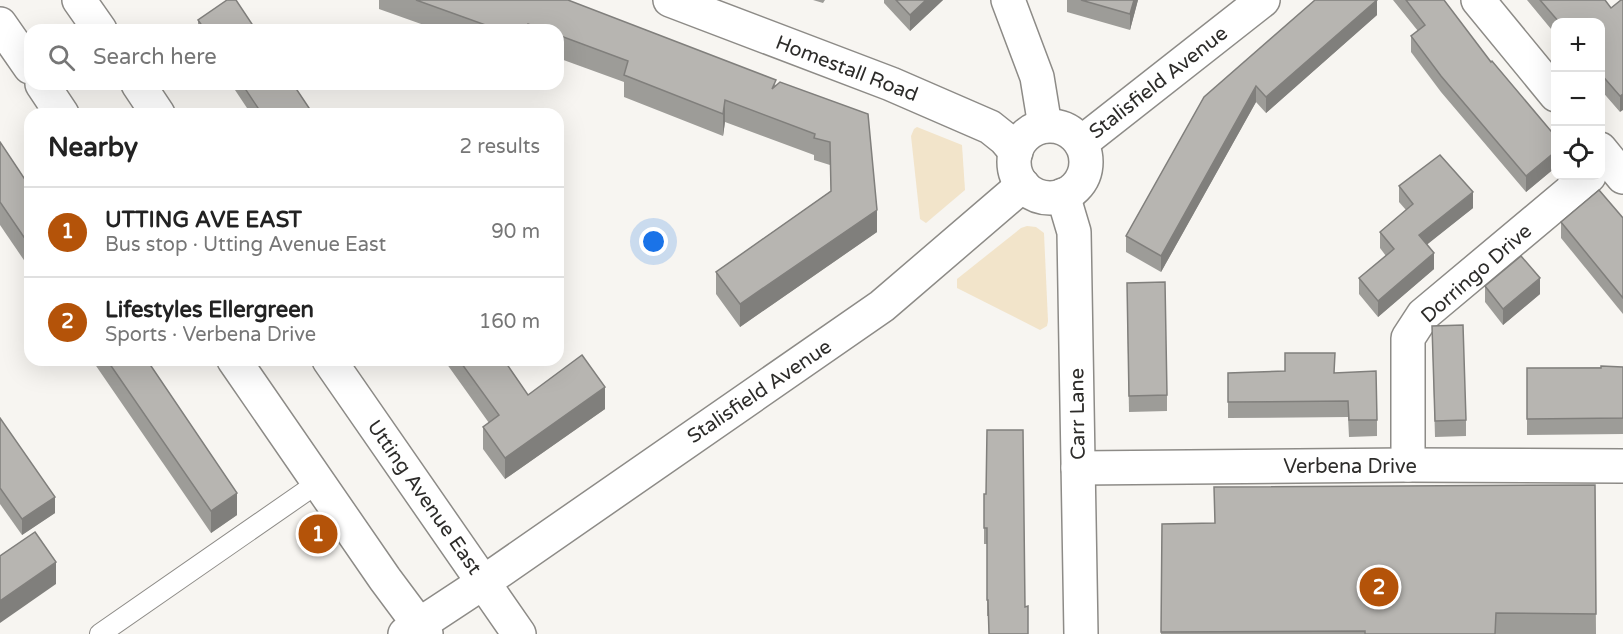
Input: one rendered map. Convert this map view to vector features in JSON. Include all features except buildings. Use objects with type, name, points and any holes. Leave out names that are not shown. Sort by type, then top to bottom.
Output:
[{"type":"street","points":[[79,0],[96,24]]},
{"type":"street","name":"Homestall Road","points":[[670,0],[891,84],[990,127],[1016,152]]},
{"type":"street","points":[[1008,0],[1037,77],[1045,126],[1026,135],[1020,143],[1014,164],[1017,175],[1023,185],[1041,197],[1052,198],[1063,195]]},
{"type":"street","name":"Stalisfield Avenue","points":[[1081,143],[1263,0]]},
{"type":"street","points":[[1478,0],[1551,89]]},
{"type":"street","points":[[0,24],[24,58]]},
{"type":"street","points":[[46,90],[58,108]]},
{"type":"street","points":[[142,90],[154,108]]},
{"type":"street","name":"Stalisfield Avenue","points":[[1045,126],[1065,129],[1074,135],[1081,143],[1085,155],[1086,167],[1082,179],[1074,189],[1063,195]]},
{"type":"street","name":"Dorringo Drive","points":[[1408,465],[1408,338],[1423,315],[1607,162]]},
{"type":"street","name":"Stalisfield Avenue","points":[[417,631],[611,492],[882,306],[1023,185]]},
{"type":"street","name":"Carr Lane","points":[[1063,195],[1074,232],[1081,634]]},
{"type":"street","points":[[238,366],[385,579],[417,631]]},
{"type":"street","name":"Utting Avenue East","points":[[333,366],[519,634]]},
{"type":"street","name":"Verbena Drive","points":[[1078,468],[1623,466]]},
{"type":"lane","points":[[100,634],[319,482]]},
{"type":"shaded area","points":[[917,127],[962,145],[965,190],[926,223],[920,219],[911,136]]},
{"type":"shaded area","points":[[1036,227],[1044,233],[1048,321],[1047,326],[1040,330],[957,288],[957,279],[1021,228]]},
{"type":"place","name":"UTTING AVE EAST","points":[[318,534]]},
{"type":"place","name":"Lifestyles Ellergreen","points":[[1379,587]]}]
